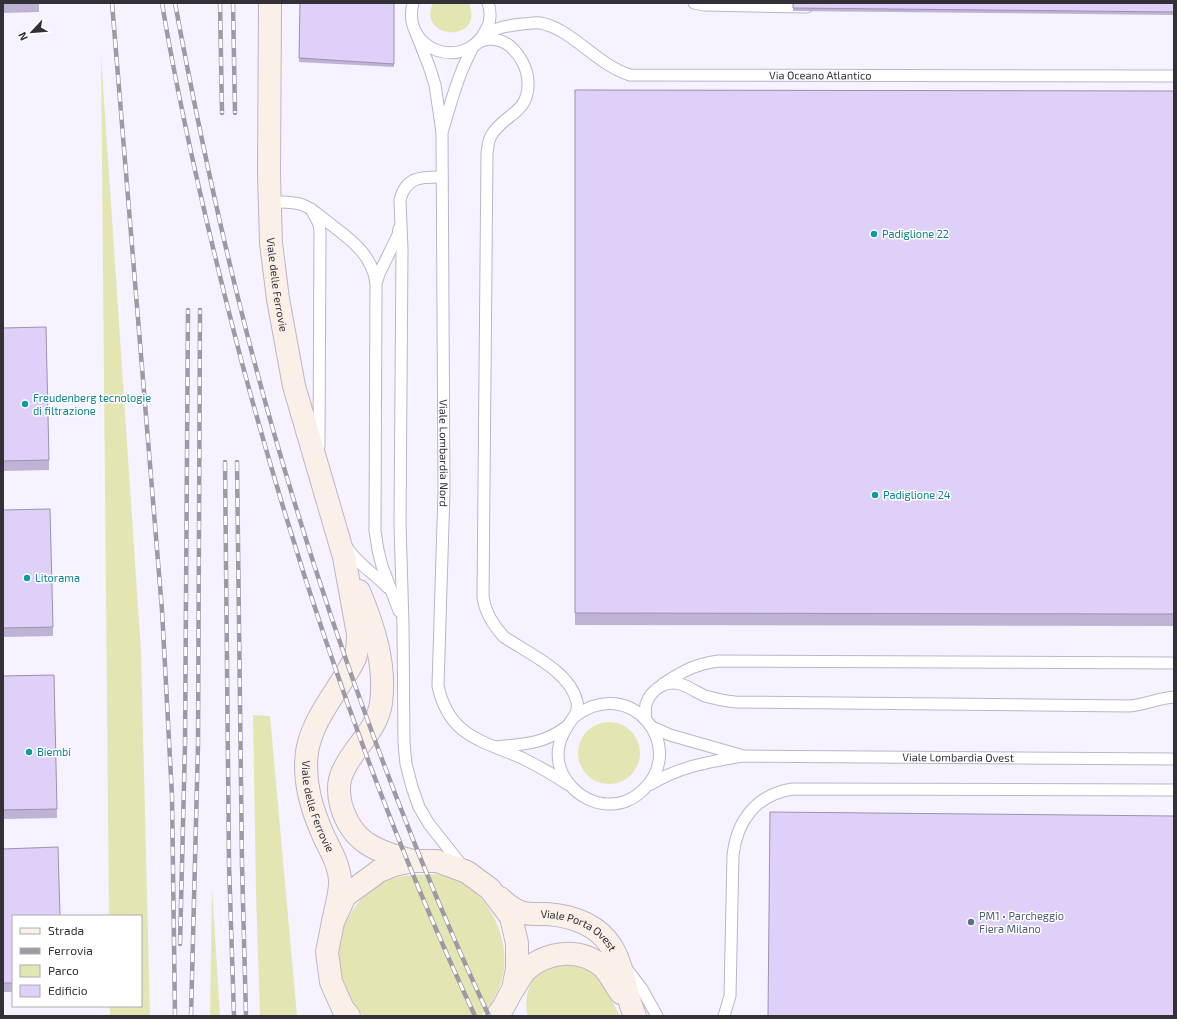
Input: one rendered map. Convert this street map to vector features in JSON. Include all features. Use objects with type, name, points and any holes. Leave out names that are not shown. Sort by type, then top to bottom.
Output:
[{"type":"street","name":"Viale delle Ferrovie","points":[[270,3],[269,166],[271,243],[284,337],[294,386],[344,557],[358,634],[358,645],[353,662],[312,732],[307,751],[306,769],[310,801],[316,819],[335,860],[340,882],[333,922]]},
{"type":"street","name":"Viale delle Ferrovie","points":[[344,557],[371,618],[381,660],[381,691],[380,704],[374,725],[343,770],[339,796],[346,820],[357,836],[371,846],[387,854],[413,861]]},
{"type":"street","points":[[349,1016],[343,1009],[331,982],[327,952],[333,922],[345,896],[366,879],[379,871],[413,861],[437,861],[467,872],[490,889],[511,917],[517,943],[517,969],[513,989],[515,1016]]},
{"type":"street","name":"Viale Porta Ovest","points":[[490,889],[505,903],[519,912],[562,915],[591,926],[610,944],[616,954],[632,1011]]},
{"type":"street","name":"Viale Porta Ovest","points":[[513,989],[525,972],[536,963],[548,957],[572,953],[593,960],[604,968],[632,1011]]},
{"type":"street","points":[[497,1016],[513,989]]},
{"type":"lane","name":"Viale Lombardia Nord","points":[[413,3],[411,10],[412,22],[435,85],[442,132],[444,491],[438,686],[445,709],[462,730],[482,743],[495,747],[549,772],[570,786]]},
{"type":"lane","points":[[473,46],[484,35],[488,27],[490,18],[490,7],[488,3]]},
{"type":"lane","points":[[694,3],[704,5],[813,5]]},
{"type":"lane","name":"Via Oceano Atlantico","points":[[484,35],[495,28],[539,23],[554,28],[611,67],[630,75],[1174,76]]},
{"type":"lane","points":[[416,33],[424,43],[433,49],[444,53],[455,53],[486,39],[493,38],[503,41],[523,62],[527,72],[527,95],[524,104],[491,135],[487,153],[485,608],[490,619],[504,637],[555,670],[568,684],[577,703],[577,710],[567,726],[559,747],[559,757],[560,767],[570,786],[579,794],[598,803],[620,803],[630,800],[640,794],[649,785],[659,762],[657,738],[648,723],[636,711],[615,704],[594,706],[584,710],[574,717]]},
{"type":"lane","name":"Viale Lombardia Nord","points":[[442,132],[462,68],[473,46]]},
{"type":"lane","points":[[442,177],[418,178],[406,186],[402,192],[400,200],[402,250],[400,523],[404,743],[406,764],[419,807],[429,824],[467,872]]},
{"type":"lane","points":[[270,202],[296,203],[311,210],[356,244],[371,264],[375,275],[375,531],[382,566],[396,599],[403,625]]},
{"type":"lane","points":[[311,210],[319,224],[320,232],[319,472]]},
{"type":"lane","points":[[376,284],[379,274],[398,236],[400,223]]},
{"type":"lane","points":[[333,520],[348,550],[379,578],[396,599]]},
{"type":"lane","points":[[648,723],[646,706],[653,692],[686,670],[708,662],[1174,663]]},
{"type":"lane","points":[[659,687],[674,684],[683,685],[695,692],[720,701],[735,702],[1129,706],[1174,697]]},
{"type":"lane","name":"Viale Lombardia Ovest","points":[[648,723],[670,735],[743,756]]},
{"type":"lane","name":"Viale Lombardia Nord","points":[[495,747],[531,743],[543,740],[555,735],[567,726]]},
{"type":"lane","name":"Viale Lombardia Ovest","points":[[649,785],[666,775],[687,767],[743,756],[1174,759]]},
{"type":"lane","points":[[724,1016],[730,996],[734,842],[751,809],[772,794],[793,789],[1174,790]]},
{"type":"lane","points":[[616,954],[642,988],[657,1016]]},
{"type":"lane","points":[[331,982],[340,1016]]},
{"type":"green space","points":[[433,3],[469,3],[471,16],[468,26],[460,31],[451,32],[441,30],[434,24],[430,15]]},
{"type":"green space","points":[[101,55],[141,652],[150,1016],[110,1016],[110,1007],[142,1007],[142,915],[109,915]]},
{"type":"green space","points":[[253,715],[270,716],[297,1016],[260,1016]]},
{"type":"green space","points":[[609,722],[626,727],[631,731],[635,736],[640,753],[635,770],[631,775],[626,779],[609,784],[592,779],[587,775],[583,770],[578,753],[583,736],[587,731],[592,727]]},
{"type":"green space","points":[[437,874],[459,881],[471,888],[481,898],[496,922],[504,949],[503,978],[498,991],[491,1004],[481,1016],[363,1016],[348,995],[340,975],[337,951],[340,932],[357,904],[379,885],[398,877]]},
{"type":"green space","points":[[212,888],[220,1016],[210,1016]]},
{"type":"green space","points":[[551,964],[584,965],[599,977],[620,1016],[528,1016],[526,1004],[528,990],[538,973]]},
{"type":"building","points":[[300,3],[394,3],[394,64],[299,58]]},
{"type":"building","points":[[793,3],[1174,3],[1174,12],[793,8]]},
{"type":"building","points":[[575,90],[1174,91],[1174,614],[575,613]]},
{"type":"building","name":"Freudenberg tecnologie di filtrazione","points":[[46,327],[49,460],[3,461],[3,328]]},
{"type":"building","name":"Litorama","points":[[50,509],[53,627],[3,628],[3,510]]},
{"type":"building","name":"Biembi","points":[[54,675],[57,809],[3,810],[3,676]]},
{"type":"building","name":"PM1 • Parcheggio Fiera Milano","points":[[770,812],[1174,816],[1174,1016],[768,1016]]},
{"type":"building","points":[[58,847],[60,915],[12,915],[12,983],[3,983],[3,849]]},
{"type":"railway","points":[[112,3],[162,610],[172,796],[175,1016]]},
{"type":"railway","points":[[162,3],[188,139],[219,274],[265,446],[290,530],[316,612],[374,776],[439,937],[475,1016]]},
{"type":"railway","points":[[175,3],[205,155],[222,231],[254,360],[300,522],[335,629],[386,771],[443,912],[489,1016]]},
{"type":"railway","points":[[220,3],[222,113]]},
{"type":"railway","points":[[233,3],[235,113]]},
{"type":"railway","points":[[180,944],[185,745],[188,310]]},
{"type":"railway","points":[[191,1016],[198,745],[200,310]]},
{"type":"railway","points":[[225,462],[229,864],[234,1016]]},
{"type":"railway","points":[[237,462],[242,864],[246,1016]]},
{"type":"place","name":"Padiglione 22","points":[[874,234]]},
{"type":"place","name":"Freudenberg tecnologie di filtrazione","points":[[25,404]]},
{"type":"place","name":"Padiglione 24","points":[[875,495]]},
{"type":"place","name":"Litorama","points":[[27,578]]},
{"type":"place","name":"Biembi","points":[[29,752]]},
{"type":"place","name":"PM1 • Parcheggio Fiera Milano","points":[[971,922]]}]
